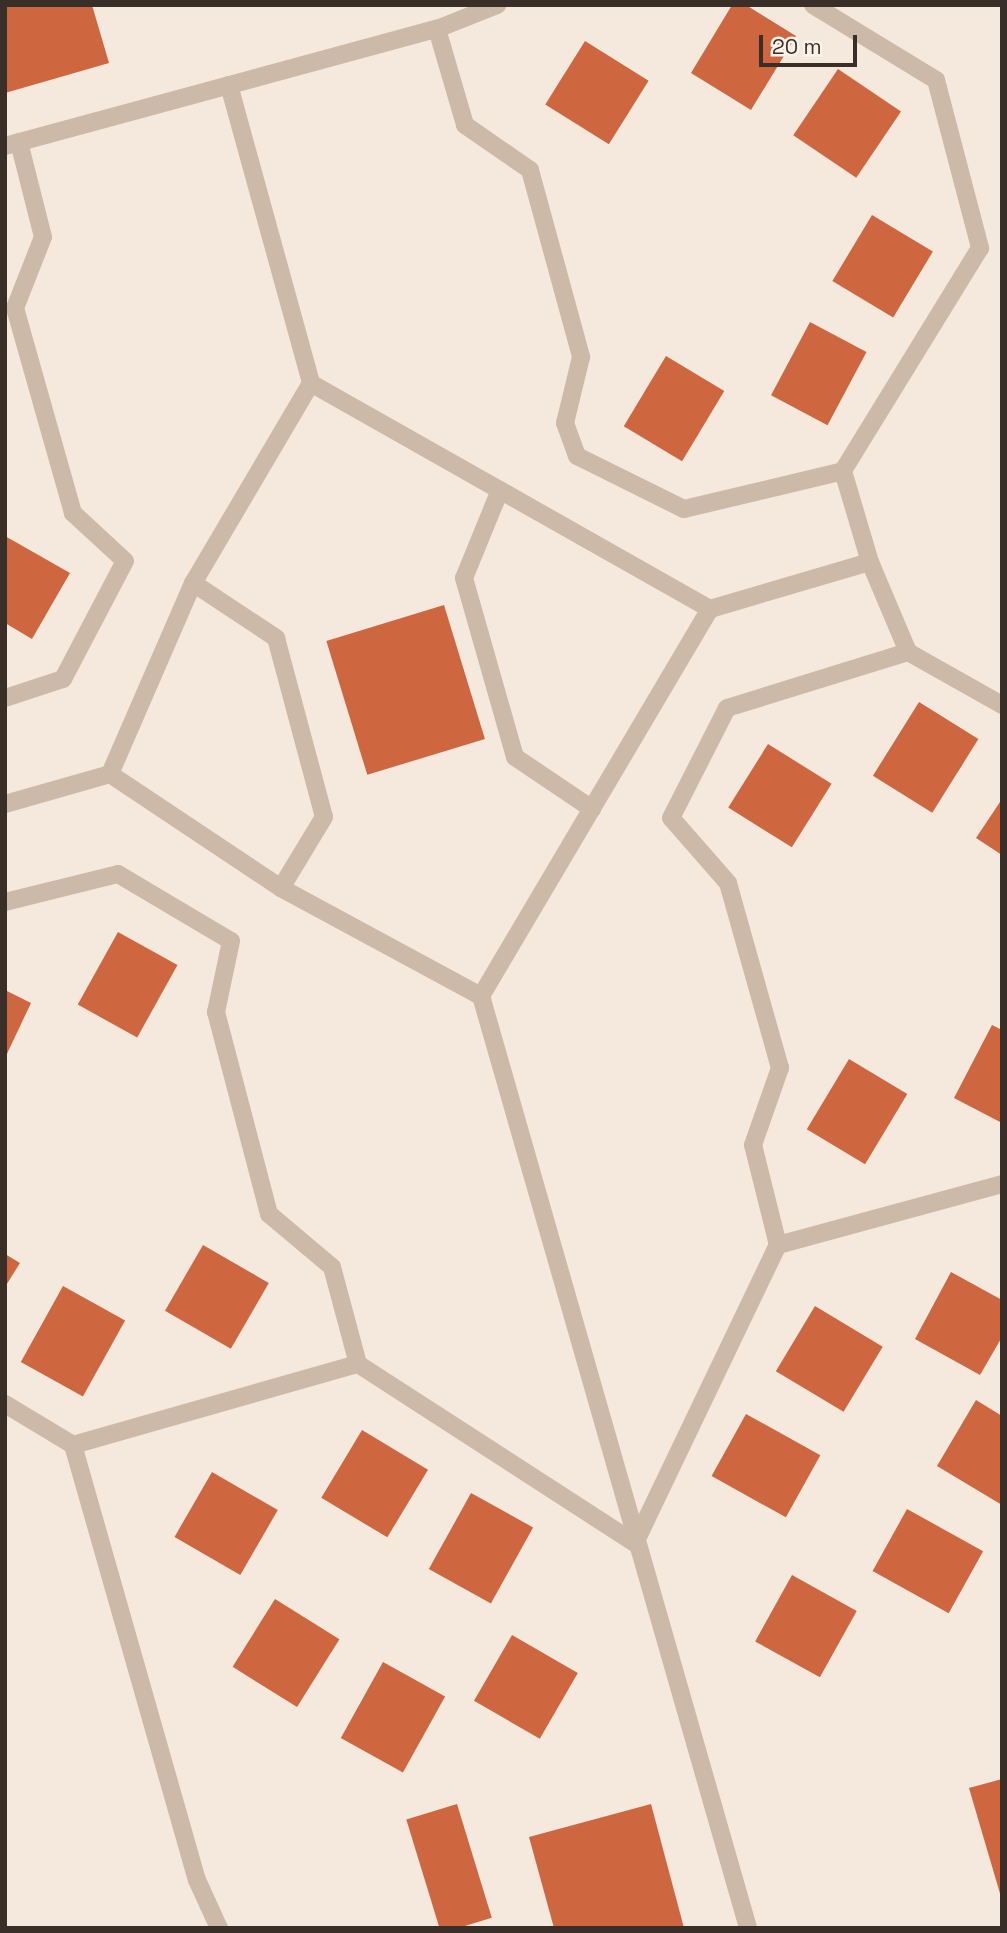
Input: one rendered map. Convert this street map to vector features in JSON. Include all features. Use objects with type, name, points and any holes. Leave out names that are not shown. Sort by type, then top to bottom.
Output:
[{"type":"street","points":[[5,698],[64,679],[125,561],[73,513],[15,308],[43,237],[12,144],[437,29],[497,5]]},
{"type":"street","points":[[437,29],[466,125],[530,170],[581,357],[565,423],[577,456],[684,509],[843,471],[980,248],[936,80],[813,5]]},
{"type":"street","points":[[229,85],[312,383],[710,609]]},
{"type":"street","points":[[110,774],[193,583],[312,383]]},
{"type":"street","points":[[843,471],[870,562],[908,652],[1002,705]]},
{"type":"street","points":[[500,490],[464,578],[515,757],[592,809]]},
{"type":"street","points":[[481,996],[710,609],[870,562]]},
{"type":"street","points":[[193,583],[276,638],[324,817],[281,888]]},
{"type":"street","points":[[635,1543],[778,1245],[754,1145],[780,1068],[728,883],[671,818],[727,708],[908,652]]},
{"type":"street","points":[[5,804],[110,774],[281,888],[481,996],[635,1543],[748,1928]]},
{"type":"street","points":[[5,902],[118,874],[231,941],[216,1012],[269,1214],[332,1267],[358,1364],[635,1543]]},
{"type":"street","points":[[778,1245],[1002,1184]]},
{"type":"street","points":[[73,1445],[358,1364]]},
{"type":"street","points":[[5,1404],[73,1445],[197,1880],[219,1928]]},
{"type":"building","points":[[5,5],[92,5],[109,63],[5,93]]},
{"type":"building","points":[[732,5],[746,5],[796,36],[751,110],[691,73]]},
{"type":"building","points":[[585,41],[649,81],[609,144],[545,105]]},
{"type":"building","points":[[838,69],[901,111],[856,178],[793,135]]},
{"type":"building","points":[[872,215],[933,252],[893,318],[832,281]]},
{"type":"building","points":[[810,322],[867,352],[828,425],[771,395]]},
{"type":"building","points":[[666,356],[724,391],[682,461],[624,426]]},
{"type":"building","points":[[5,536],[70,573],[32,639],[5,623]]},
{"type":"building","points":[[444,605],[485,739],[367,775],[326,641]]},
{"type":"building","points":[[919,702],[978,739],[932,813],[873,776]]},
{"type":"building","points":[[768,744],[832,784],[792,847],[728,808]]},
{"type":"building","points":[[1002,799],[1002,855],[976,838]]},
{"type":"building","points":[[118,932],[177,965],[137,1038],[78,1005]]},
{"type":"building","points":[[5,990],[31,1003],[5,1058]]},
{"type":"building","points":[[992,1025],[1002,1030],[1002,1123],[954,1098]]},
{"type":"building","points":[[849,1059],[907,1094],[865,1164],[807,1129]]},
{"type":"building","points":[[203,1245],[269,1283],[231,1349],[165,1311]]},
{"type":"building","points":[[5,1254],[20,1263],[5,1287]]},
{"type":"building","points":[[951,1272],[1002,1300],[1002,1337],[980,1375],[915,1339]]},
{"type":"building","points":[[63,1286],[125,1320],[83,1397],[21,1362]]},
{"type":"building","points":[[815,1306],[883,1347],[844,1412],[776,1371]]},
{"type":"building","points":[[976,1400],[1002,1416],[1002,1505],[937,1466]]},
{"type":"building","points":[[746,1414],[820,1455],[786,1517],[712,1476]]},
{"type":"building","points":[[362,1430],[428,1470],[387,1537],[321,1498]]},
{"type":"building","points":[[212,1472],[278,1510],[240,1575],[174,1537]]},
{"type":"building","points":[[471,1493],[533,1527],[491,1604],[429,1569]]},
{"type":"building","points":[[907,1509],[983,1551],[949,1613],[873,1571]]},
{"type":"building","points":[[792,1575],[857,1611],[820,1677],[755,1641]]},
{"type":"building","points":[[275,1599],[339,1639],[297,1707],[233,1667]]},
{"type":"building","points":[[512,1635],[578,1673],[540,1739],[474,1701]]},
{"type":"building","points":[[383,1662],[445,1696],[403,1773],[341,1738]]},
{"type":"building","points":[[1002,1779],[1002,1897],[1001,1897],[969,1788]]},
{"type":"building","points":[[457,1804],[492,1918],[458,1928],[439,1928],[406,1819]]},
{"type":"building","points":[[651,1804],[684,1928],[554,1928],[529,1837]]}]
